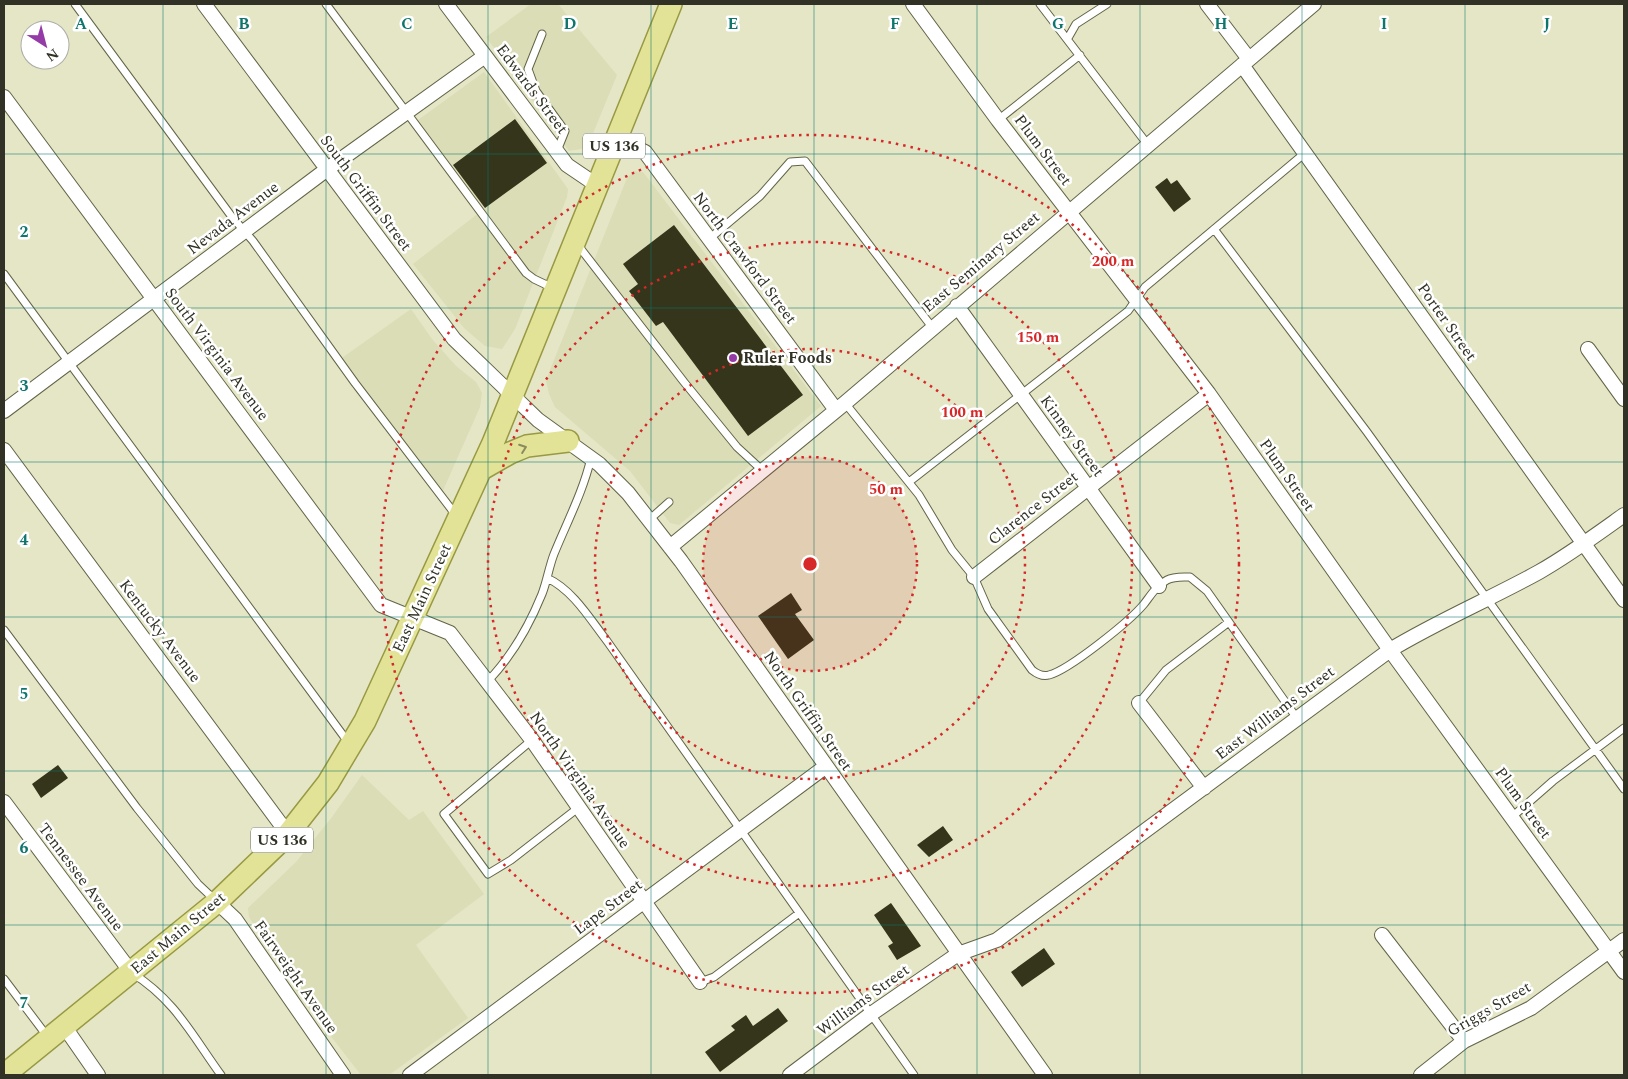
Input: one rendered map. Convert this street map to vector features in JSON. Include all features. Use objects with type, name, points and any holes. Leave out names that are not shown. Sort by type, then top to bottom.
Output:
[{"type":"main road","name":"East Main Street","points":[[4,1075],[217,902],[288,834],[328,783],[351,747],[366,721],[482,469],[576,242],[671,4]]},
{"type":"main road","points":[[482,469],[527,446],[568,441]]},
{"type":"street","name":"South Griffin Street","points":[[204,4],[326,170],[454,339],[512,394]]},
{"type":"street","name":"Edwards Street","points":[[446,4],[567,165],[598,186]]},
{"type":"street","name":"Plum Street","points":[[913,4],[998,120],[1209,394],[1390,650],[1624,972]]},
{"type":"street","name":"Porter Street","points":[[1207,4],[1305,153],[1624,600]]},
{"type":"street","name":"East Seminary Street","points":[[670,547],[763,471],[1314,4]]},
{"type":"street","name":"Nevada Avenue","points":[[4,411],[326,170],[485,56]]},
{"type":"street","name":"South Virginia Avenue","points":[[4,97],[381,605],[413,618]]},
{"type":"street","name":"North Crawford Street","points":[[617,139],[645,152],[709,239],[840,406]]},
{"type":"street","name":"Kinney Street","points":[[957,306],[1159,586]]},
{"type":"street","points":[[1588,350],[1624,399]]},
{"type":"street","name":"North Griffin Street","points":[[512,394],[538,420],[591,458],[628,493],[670,547],[1045,1075]]},
{"type":"street","name":"Clarence Street","points":[[974,577],[1209,394]]},
{"type":"street","name":"Kentucky Avenue","points":[[4,450],[288,834]]},
{"type":"street","name":"East Williams Street","points":[[958,954],[997,940],[1204,788],[1296,717],[1390,650],[1416,634],[1539,572],[1584,544],[1624,515]]},
{"type":"street","name":"North Virginia Avenue","points":[[413,618],[450,633],[488,681],[532,740],[700,982]]},
{"type":"street","points":[[1139,703],[1204,788]]},
{"type":"street","name":"Lape Street","points":[[410,1075],[825,767]]},
{"type":"street","name":"Tennessee Avenue","points":[[4,802],[131,972]]},
{"type":"street","name":"Fairweight Avenue","points":[[217,902],[235,919],[343,1075]]},
{"type":"street","points":[[1382,935],[1464,1041]]},
{"type":"street","name":"Griggs Street","points":[[1421,1075],[1464,1041],[1531,1008],[1624,940]]},
{"type":"street","name":"Williams Street","points":[[790,1075],[871,1014],[958,954]]},
{"type":"street","points":[[56,1032],[98,1075]]},
{"type":"lane","points":[[75,4],[459,519]]},
{"type":"lane","points":[[326,4],[526,273],[534,280],[556,289]]},
{"type":"lane","points":[[1040,4],[1068,38],[1148,145]]},
{"type":"lane","points":[[1068,38],[1076,24],[1107,4]]},
{"type":"lane","points":[[542,34],[528,69],[536,91],[565,130],[557,152]]},
{"type":"lane","points":[[998,120],[1080,55]]},
{"type":"lane","points":[[909,482],[1128,311],[1144,287],[1305,153]]},
{"type":"lane","points":[[709,239],[760,196],[790,162],[804,161],[932,327]]},
{"type":"lane","points":[[1214,229],[1488,599],[1624,789]]},
{"type":"lane","points":[[576,242],[684,382],[737,446],[763,471]]},
{"type":"lane","points":[[4,274],[351,747]]},
{"type":"lane","points":[[840,406],[919,495],[952,550],[974,577],[988,609],[1032,670],[1037,674],[1045,676],[1068,665],[1144,605],[1151,593],[1168,579],[1190,577],[1207,591],[1296,717]]},
{"type":"lane","points":[[488,681],[506,663],[520,640],[547,578],[554,556],[587,476],[591,458]]},
{"type":"lane","points":[[649,520],[669,502]]},
{"type":"lane","points":[[547,578],[559,583],[577,602],[607,641],[798,914],[914,1075]]},
{"type":"lane","points":[[1139,703],[1166,670],[1229,622]]},
{"type":"lane","points":[[4,630],[137,808],[198,884],[217,902]]},
{"type":"lane","points":[[1512,817],[1553,781],[1624,728]]},
{"type":"lane","points":[[532,740],[444,814],[488,874],[511,860],[578,808]]},
{"type":"lane","points":[[700,982],[714,977],[798,914]]},
{"type":"lane","points":[[131,972],[152,986],[183,1018],[221,1075]]},
{"type":"lane","points":[[4,978],[56,1032]]},
{"type":"shaded area","points":[[531,4],[558,4],[617,75],[587,148],[569,151],[486,37]]},
{"type":"shaded area","points":[[484,72],[568,189],[567,197],[515,329],[502,349],[485,346],[464,328],[413,264],[480,212],[414,123]]},
{"type":"shaded area","points":[[634,171],[643,172],[821,406],[679,525],[670,523],[630,471],[555,407],[549,394],[546,380],[627,178]]},
{"type":"shaded area","points":[[411,309],[432,339],[456,366],[476,382],[482,393],[480,407],[441,495],[339,360]]},
{"type":"shaded area","points":[[362,775],[409,820],[423,811],[484,894],[416,945],[468,1018],[389,1075],[361,1075],[298,994],[249,917],[248,908],[296,862]]},
{"type":"building","points":[[515,119],[547,163],[485,208],[453,165]]},
{"type":"building","points":[[1167,178],[1171,184],[1177,180],[1191,199],[1174,212],[1155,187]]},
{"type":"building","name":"Ruler Foods","points":[[674,225],[803,395],[748,436],[663,322],[656,326],[629,291],[638,284],[623,264]]},
{"type":"building","points":[[791,593],[802,610],[795,614],[814,640],[788,659],[758,616]]},
{"type":"building","points":[[58,765],[68,778],[41,798],[32,784]]},
{"type":"building","points":[[943,826],[953,840],[929,857],[917,845]]},
{"type":"building","points":[[891,903],[921,946],[897,960],[888,946],[893,943],[874,915]]},
{"type":"building","points":[[1044,948],[1055,964],[1022,987],[1011,972]]},
{"type":"building","points":[[778,1008],[788,1021],[720,1072],[705,1052],[735,1030],[731,1026],[746,1015],[753,1026]]},
{"type":"place","name":"Ruler Foods","points":[[733,358]]}]
